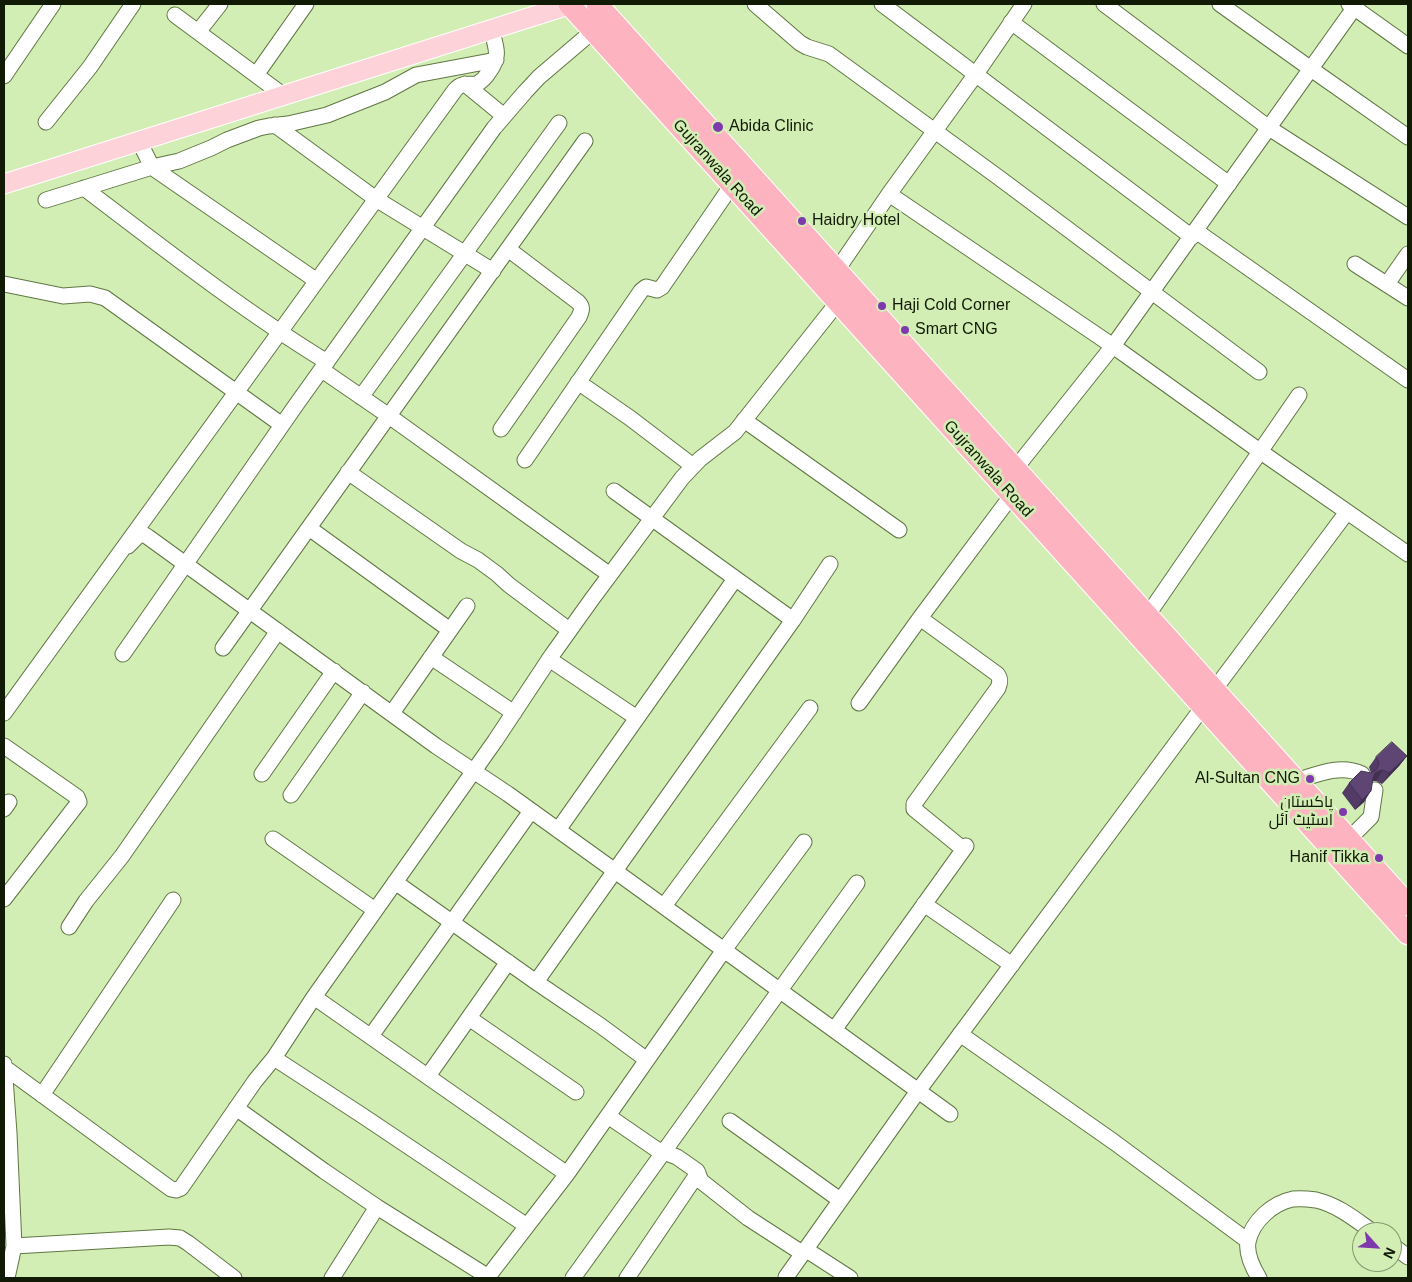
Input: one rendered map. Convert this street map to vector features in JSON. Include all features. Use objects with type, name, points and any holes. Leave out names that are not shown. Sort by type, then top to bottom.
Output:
[{"type":"highway","name":"Gujranwala Road","points":[[570,4],[1012,495],[1208,699],[1341,845],[1408,905]]},
{"type":"highway","name":"Gujranwala Road","points":[[597,4],[1146,616],[1208,699],[1296,781],[1408,934]]},
{"type":"main road","points":[[4,184],[570,4]]},
{"type":"street","points":[[4,76],[53,4]]},
{"type":"street","points":[[46,122],[90,67],[133,4]]},
{"type":"street","points":[[198,32],[220,4]]},
{"type":"street","points":[[256,75],[306,4]]},
{"type":"street","points":[[755,4],[800,43],[829,54],[1153,291],[1259,372]]},
{"type":"street","points":[[882,4],[1194,234],[1408,380]]},
{"type":"street","points":[[837,270],[1024,4]]},
{"type":"street","points":[[1104,4],[1268,128],[1408,217]]},
{"type":"street","points":[[1220,4],[1408,137]]},
{"type":"street","points":[[1015,469],[1113,346],[1311,69],[1353,5],[1408,46]]},
{"type":"street","points":[[175,15],[283,95]]},
{"type":"street","points":[[1011,22],[1229,184]]},
{"type":"street","points":[[4,713],[458,86],[465,84],[474,85],[481,82],[489,73],[496,60],[497,49],[491,29]]},
{"type":"street","points":[[123,654],[282,425],[494,128],[539,77],[593,31]]},
{"type":"street","points":[[46,200],[152,167],[179,161],[227,140],[272,125],[288,124],[327,115],[385,92],[416,75],[496,60]]},
{"type":"street","points":[[465,84],[504,116]]},
{"type":"street","points":[[262,102],[272,125],[376,199],[493,271]]},
{"type":"street","points":[[361,396],[559,123]]},
{"type":"street","points":[[139,141],[152,167],[317,280]]},
{"type":"street","points":[[223,648],[585,141]]},
{"type":"street","points":[[525,460],[641,290],[646,287],[657,290],[662,287],[732,185]]},
{"type":"street","points":[[84,188],[324,366],[361,396],[610,575]]},
{"type":"street","points":[[889,194],[1113,346],[1408,554]]},
{"type":"street","points":[[501,429],[580,316],[582,309],[578,302],[508,249]]},
{"type":"street","points":[[1387,284],[1408,254]]},
{"type":"street","points":[[1355,264],[1408,298]]},
{"type":"street","points":[[4,284],[63,296],[90,294],[105,298],[282,425]]},
{"type":"street","points":[[4,1066],[174,1190],[179,1189],[255,1081],[274,1058],[314,997],[514,714],[569,630],[652,518],[693,466],[735,432],[838,302]]},
{"type":"street","points":[[578,382],[630,418],[693,466]]},
{"type":"street","points":[[1146,616],[1299,395]]},
{"type":"street","points":[[744,420],[899,530]]},
{"type":"street","points":[[348,472],[461,551],[478,560],[569,630]]},
{"type":"street","points":[[614,491],[793,620]]},
{"type":"street","points":[[859,703],[1012,495]]},
{"type":"street","points":[[786,1277],[918,1091],[1347,512]]},
{"type":"street","points":[[309,528],[450,630]]},
{"type":"street","points":[[124,547],[128,546],[139,535],[145,535],[392,713],[615,870],[950,1114]]},
{"type":"street","points":[[536,982],[793,620],[830,564]]},
{"type":"street","points":[[558,830],[735,579]]},
{"type":"street","points":[[392,713],[466,606]]},
{"type":"street","points":[[834,1030],[965,848],[914,809],[914,804],[998,688],[1000,682],[997,674],[920,618]]},
{"type":"street","points":[[69,927],[86,901],[122,856],[278,631]]},
{"type":"street","points":[[431,656],[514,714]]},
{"type":"street","points":[[549,659],[637,718]]},
{"type":"street","points":[[262,774],[334,671]]},
{"type":"street","points":[[291,795],[363,692]]},
{"type":"street","points":[[664,906],[810,708]]},
{"type":"street","points":[[4,746],[79,800],[77,806],[4,899]]},
{"type":"street","points":[[1296,781],[1334,769],[1356,771],[1362,774]]},
{"type":"street","points":[[1341,845],[1371,817],[1375,790]]},
{"type":"street","points":[[371,1036],[531,811]]},
{"type":"street","points":[[273,839],[376,910]]},
{"type":"street","points":[[236,1108],[377,1207],[488,1278],[567,1174],[724,950],[804,842]]},
{"type":"street","points":[[395,882],[647,1060]]},
{"type":"street","points":[[573,1278],[857,883]]},
{"type":"street","points":[[42,1095],[173,900]]},
{"type":"street","points":[[924,904],[1012,965]]},
{"type":"street","points":[[428,1076],[508,962]]},
{"type":"street","points":[[314,997],[567,1174]]},
{"type":"street","points":[[469,1018],[576,1092]]},
{"type":"street","points":[[960,1034],[1114,1142],[1248,1241]]},
{"type":"street","points":[[274,1058],[527,1226]]},
{"type":"street","points":[[4,1066],[14,1246],[7,1278]]},
{"type":"street","points":[[608,1116],[656,1149],[673,1154],[698,1173],[701,1181],[748,1218],[850,1278]]},
{"type":"street","points":[[730,1121],[840,1200]]},
{"type":"street","points":[[627,1278],[698,1173]]},
{"type":"street","points":[[1259,1278],[1249,1255],[1248,1241],[1254,1227],[1265,1213],[1272,1208],[1294,1199],[1306,1199],[1332,1205],[1359,1222]]},
{"type":"street","points":[[332,1278],[377,1207]]},
{"type":"street","points":[[14,1246],[168,1237],[180,1238],[234,1278]]},
{"type":"building","points":[[1392,742],[1407,756],[1389,773],[1383,770],[1375,773],[1371,791],[1362,800],[1349,783],[1361,771],[1371,773],[1376,770],[1379,762],[1376,757]]},
{"type":"place","name":"Abida Clinic","points":[[718,127]]},
{"type":"place","name":"Haidry Hotel","points":[[802,221]]},
{"type":"place","name":"Haji Cold Corner","points":[[882,306]]},
{"type":"place","name":"Smart CNG","points":[[905,330]]},
{"type":"place","name":"Al-Sultan CNG","points":[[1310,779]]},
{"type":"place","name":"پاکستان اسٹیٹ آئل","points":[[1343,812]]},
{"type":"place","name":"Hanif Tikka","points":[[1379,858]]}]
